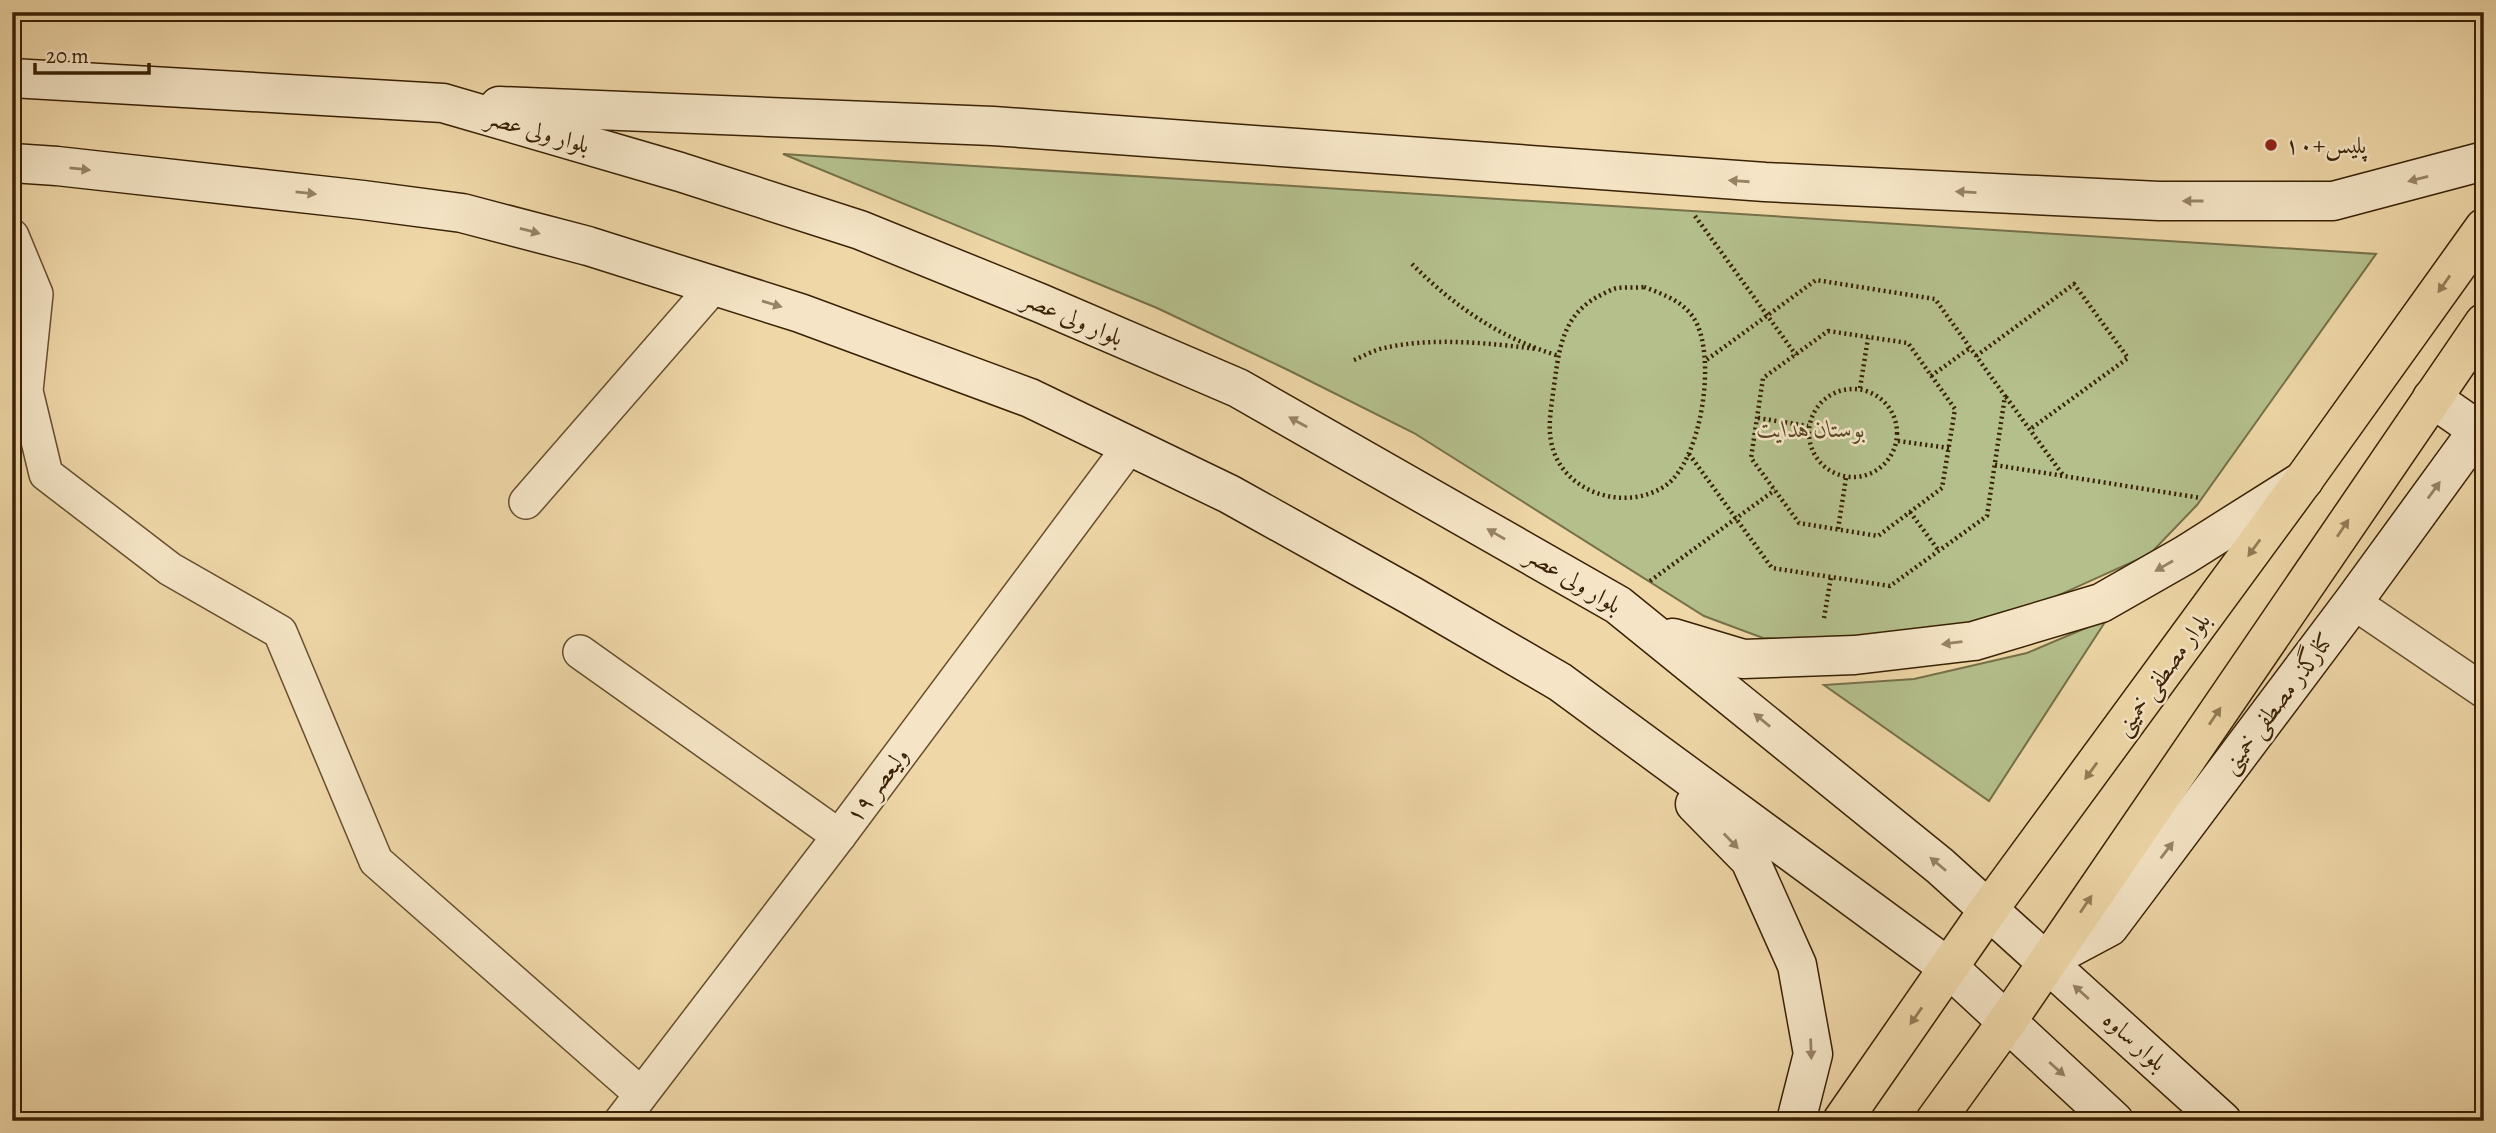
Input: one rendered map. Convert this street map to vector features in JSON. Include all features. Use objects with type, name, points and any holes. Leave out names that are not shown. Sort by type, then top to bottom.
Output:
[{"type":"main road","name":"بلوار ولی عصر","points":[[12,78],[443,103],[680,172],[859,230],[1053,309],[1238,388],[1618,605],[1990,909]]},
{"type":"main road","points":[[443,103],[993,126],[1765,183],[2159,201],[2333,201],[2484,160]]},
{"type":"main road","points":[[12,163],[462,213],[588,246],[800,313],[1030,398],[1229,494],[1560,682],[1949,968],[2115,1121]]},
{"type":"main road","name":"بلوار مصطفی خمینی","points":[[1842,1121],[1990,909],[2484,228]]},
{"type":"main road","points":[[1935,1121],[2006,1023],[2484,323]]},
{"type":"main road","points":[[2432,398],[2481,426]]},
{"type":"main road","name":"کنارگذر مصطفی خمینی","points":[[2048,960],[2109,927],[2353,602],[2481,426]]},
{"type":"main road","points":[[1655,633],[1743,659],[1855,655],[1974,640],[2101,603],[2185,555],[2305,478]]},
{"type":"main road","points":[[1615,722],[1750,860],[1797,965],[1813,1054],[1796,1121]]},
{"type":"main road","name":"بلوار ساوه","points":[[1990,909],[2222,1121]]},
{"type":"street","points":[[12,236],[36,294],[26,391],[47,474],[170,569],[280,632],[376,861],[641,1094]]},
{"type":"street","points":[[526,502],[714,286]]},
{"type":"street","name":"ولیعصر ۱۹","points":[[621,1121],[839,836],[1130,446]]},
{"type":"street","points":[[2353,602],[2484,691]]},
{"type":"street","points":[[580,652],[839,836]]},
{"type":"path","points":[[1666,175],[1796,355]]},
{"type":"path","points":[[1412,264],[1452,302],[1476,318],[1536,349],[1559,356]]},
{"type":"path","points":[[1705,361],[1816,280],[1935,299],[2063,476]]},
{"type":"path","points":[[1976,356],[2074,284],[2128,358],[2029,430]]},
{"type":"path","points":[[1616,288],[1644,288],[1671,297],[1693,317],[1705,343],[1705,361],[1706,371],[1695,438],[1686,464],[1666,485],[1640,497],[1611,498],[1585,488],[1563,469],[1551,442],[1550,414],[1559,356],[1569,321],[1589,301],[1616,288]]},
{"type":"path","points":[[1828,331],[1868,338],[1908,343],[1955,409],[1942,488],[1878,536],[1799,523],[1751,458],[1763,378],[1828,331]]},
{"type":"path","points":[[1860,389],[1868,338]]},
{"type":"path","points":[[1354,360],[1384,348],[1423,344],[1463,342],[1536,349]]},
{"type":"path","points":[[1931,376],[1970,348]]},
{"type":"path","points":[[1860,389],[1876,395],[1889,407],[1897,423],[1897,440],[1891,457],[1880,470],[1863,477],[1846,478],[1830,472],[1817,460],[1810,444],[1808,426],[1814,410],[1827,397],[1842,390],[1860,389]]},
{"type":"path","points":[[1689,454],[1772,568],[1890,586],[1987,516],[2006,396]]},
{"type":"path","points":[[1758,418],[1808,426]]},
{"type":"path","points":[[1897,440],[1949,448]]},
{"type":"path","points":[[1995,465],[2259,508]]},
{"type":"path","points":[[1838,529],[1846,478]]},
{"type":"path","points":[[1618,605],[1775,490]]},
{"type":"path","points":[[1910,512],[1939,551]]},
{"type":"green space","name":"بوستان هدایت","points":[[783,154],[2376,254],[2197,505],[2150,554],[2017,614],[1933,631],[1831,641],[1763,638],[1704,616],[1414,433],[1288,370],[1157,308]]},
{"type":"green space","points":[[2107,619],[1989,801],[1824,685],[1914,679],[2027,653]]},
{"type":"place","name":"پلیس+۱۰","points":[[2271,145]]}]
